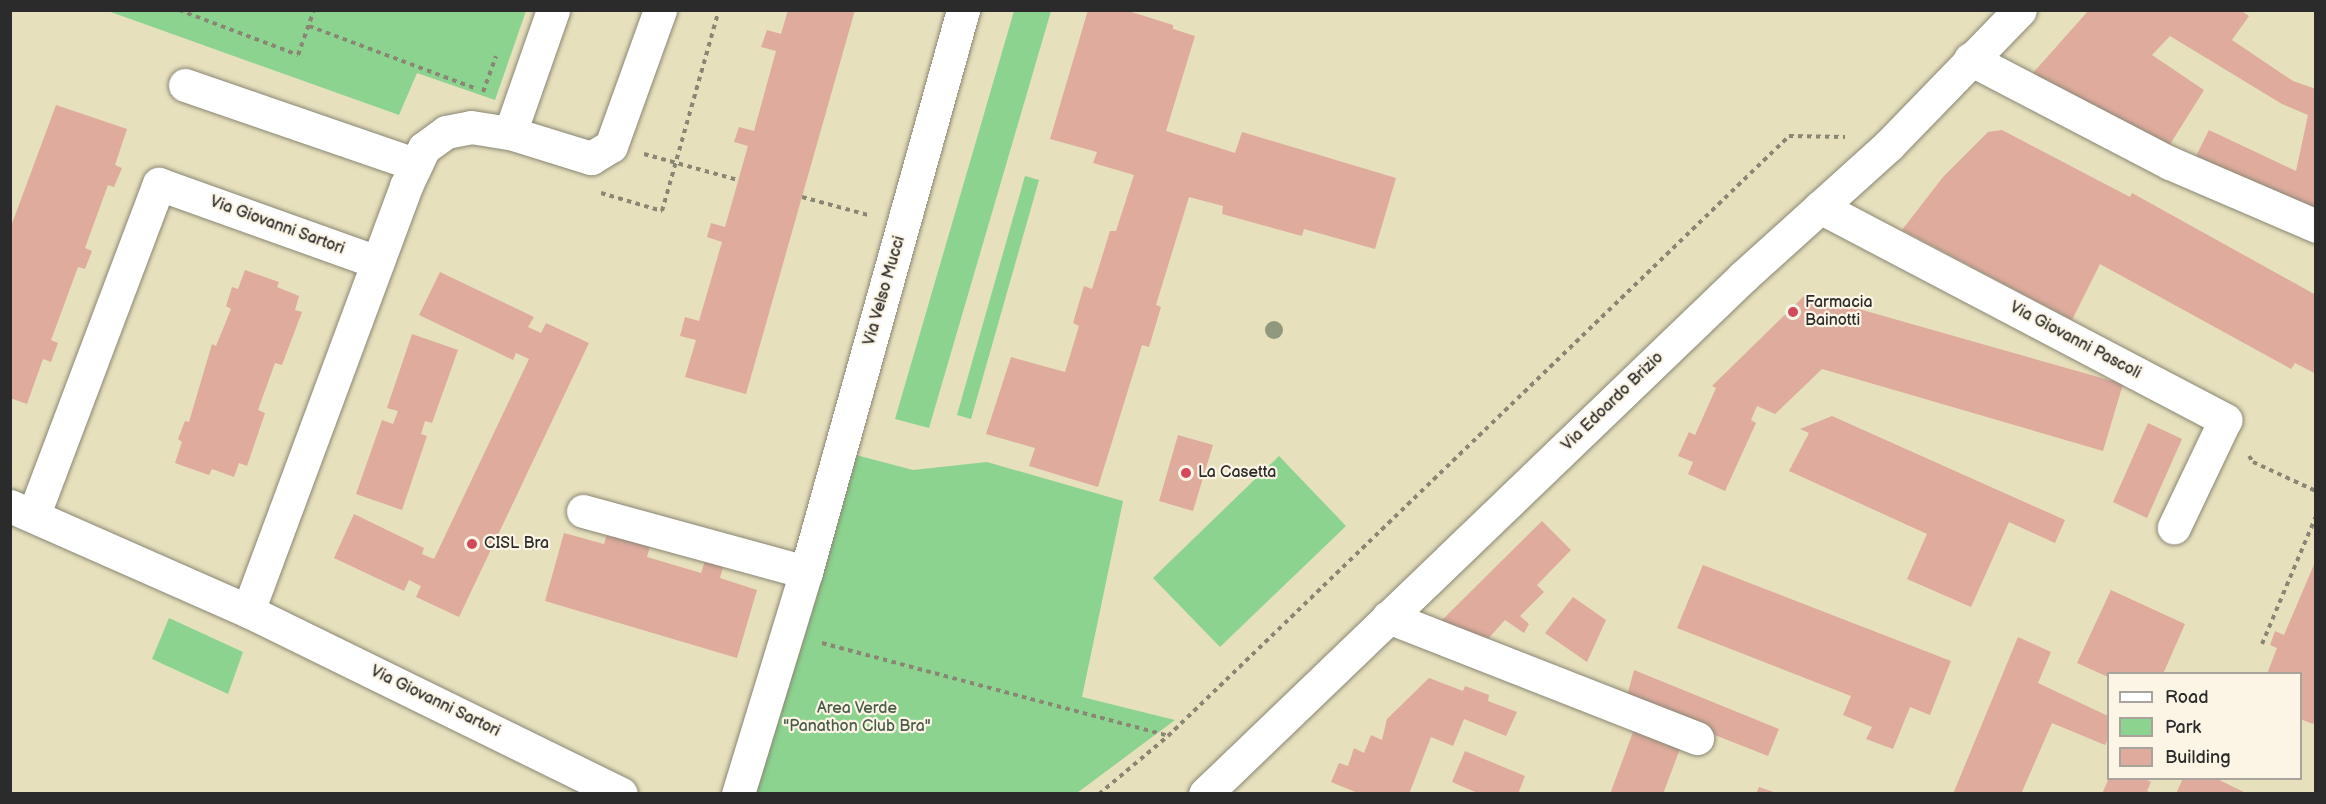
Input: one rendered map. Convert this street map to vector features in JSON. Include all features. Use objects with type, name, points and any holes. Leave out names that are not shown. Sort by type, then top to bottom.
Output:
[{"type":"street","points":[[510,132],[553,10]]},
{"type":"street","points":[[248,610],[377,262],[415,164],[424,148],[447,132],[471,127],[510,132],[591,158],[611,146],[660,10]]},
{"type":"street","name":"Via Velso Mucci","points":[[738,794],[806,572],[963,10]]},
{"type":"street","name":"Via Edoardo Brizio","points":[[1206,791],[1896,137],[2020,10]]},
{"type":"street","points":[[1970,59],[2170,163],[2316,226]]},
{"type":"street","points":[[185,85],[415,164]]},
{"type":"street","name":"Via Giovanni Sartori","points":[[377,262],[159,184],[22,510],[248,610],[621,794]]},
{"type":"street","name":"Via Giovanni Pascoli","points":[[1820,207],[2225,420]]},
{"type":"street","points":[[2174,527],[2225,420]]},
{"type":"street","points":[[582,511],[806,572]]},
{"type":"street","points":[[1388,617],[1697,738]]},
{"type":"path","points":[[179,10],[298,55],[315,10]]},
{"type":"path","points":[[309,26],[483,92],[471,127]]},
{"type":"path","points":[[1099,794],[1168,736],[1789,136],[1896,137]]},
{"type":"path","points":[[611,146],[738,180]]},
{"type":"path","points":[[802,197],[904,224]]},
{"type":"path","points":[[2225,420],[2253,462],[2316,491]]},
{"type":"path","points":[[2262,644],[2316,516]]},
{"type":"path","points":[[787,633],[1168,736]]},
{"type":"green space","points":[[108,11],[526,11],[495,100],[417,73],[399,115]]},
{"type":"green space","points":[[1014,11],[1051,11],[929,428],[895,419]]},
{"type":"green space","points":[[1025,176],[1039,180],[971,419],[957,415]]},
{"type":"green space","name":"Area Verde \"Panathon Club Bra\"","points":[[856,455],[913,470],[987,462],[1123,501],[1082,697],[1175,720],[1077,793],[754,794],[807,629]]},
{"type":"green space","points":[[1279,456],[1346,526],[1220,647],[1153,578]]},
{"type":"green space","points":[[169,618],[243,652],[228,694],[152,659]]},
{"type":"building","points":[[788,10],[855,10],[746,394],[685,377],[696,340],[680,336],[685,317],[699,321],[722,242],[707,237],[711,223],[725,227],[748,146],[734,142],[739,127],[754,131],[776,51],[761,47],[767,30],[781,34]]},
{"type":"building","points":[[1088,10],[1125,10],[1173,25],[1173,29],[1195,36],[1166,131],[1235,153],[1242,132],[1396,178],[1375,249],[1304,229],[1302,236],[1222,214],[1223,206],[1189,197],[1156,305],[1161,307],[1149,347],[1142,345],[1098,487],[1029,466],[1035,448],[986,434],[1011,357],[1065,372],[1079,326],[1073,323],[1084,286],[1092,289],[1110,231],[1116,231],[1134,175],[1093,163],[1097,152],[1050,139]]},
{"type":"building","points":[[2089,10],[2240,10],[2249,16],[2232,40],[2293,81],[2316,89],[2316,210],[2196,156],[2209,130],[2296,171],[2308,115],[2282,104],[2170,36],[2152,55],[2204,90],[2169,146],[2031,75]]},
{"type":"building","points":[[56,105],[127,129],[115,165],[122,168],[114,187],[108,185],[85,248],[92,251],[85,269],[78,267],[51,340],[58,343],[51,362],[43,359],[27,404],[10,398],[10,229]]},
{"type":"building","points":[[2002,130],[2130,197],[2132,193],[2316,295],[2316,374],[2295,363],[2291,369],[2100,264],[2072,320],[1902,230],[1943,177],[1988,132]]},
{"type":"building","points":[[245,270],[279,282],[277,287],[299,296],[295,310],[302,312],[282,365],[275,363],[258,410],[265,413],[247,466],[239,463],[234,477],[212,469],[209,475],[175,463],[182,442],[178,439],[185,421],[189,422],[212,344],[216,346],[231,309],[226,306],[232,287],[238,289]]},
{"type":"building","points":[[440,272],[534,317],[528,327],[541,333],[546,323],[589,343],[459,617],[416,597],[421,586],[409,580],[404,591],[334,558],[354,514],[424,548],[422,554],[434,559],[529,359],[516,353],[513,360],[419,315]]},
{"type":"building","points":[[1806,294],[2123,384],[2103,451],[1822,369],[1775,414],[1757,406],[1751,420],[1756,423],[1725,491],[1688,474],[1693,462],[1678,456],[1689,432],[1695,435],[1716,388],[1712,386]]},
{"type":"building","points":[[412,334],[458,350],[432,423],[425,421],[421,434],[427,436],[402,510],[356,494],[382,420],[393,424],[398,411],[387,408]]},
{"type":"building","points":[[1832,416],[2065,520],[2055,543],[2009,522],[1971,607],[1907,579],[1927,534],[1789,471],[1809,433],[1800,429]]},
{"type":"building","points":[[2148,423],[2182,439],[2147,518],[2113,502]]},
{"type":"building","name":"La Casetta","points":[[1178,435],[1213,445],[1193,511],[1159,501]]},
{"type":"building","points":[[1542,521],[1571,550],[1537,585],[1544,592],[1520,616],[1529,624],[1524,633],[1505,620],[1487,640],[1439,623]]},
{"type":"building","points":[[564,533],[604,544],[607,534],[650,546],[647,557],[701,573],[705,561],[723,567],[720,578],[757,590],[737,658],[545,601]]},
{"type":"building","points":[[2316,560],[2316,717],[2313,724],[2302,720],[2302,672],[2268,672],[2277,648],[2270,645],[2275,631],[2284,635]]},
{"type":"building","points":[[1703,565],[1951,661],[1930,715],[1910,707],[1893,749],[1866,739],[1872,727],[1843,715],[1851,696],[1677,628]]},
{"type":"building","points":[[2111,590],[2185,624],[2164,672],[2107,672],[2107,677],[2077,663]]},
{"type":"building","points":[[1573,597],[1606,620],[1587,662],[1545,633]]},
{"type":"building","points":[[2018,637],[2051,652],[2038,683],[2107,716],[2105,745],[2052,723],[2021,794],[1953,794]]},
{"type":"building","points":[[1634,670],[1779,729],[1768,756],[1626,700]]},
{"type":"building","points":[[1429,678],[1463,691],[1465,686],[1489,695],[1488,701],[1517,712],[1506,736],[1464,719],[1453,746],[1431,737],[1409,794],[1360,794],[1331,782],[1339,763],[1348,766],[1354,748],[1364,753],[1371,735],[1382,740],[1387,719]]},
{"type":"building","points":[[1636,724],[1683,741],[1663,794],[1610,794]]},
{"type":"building","points":[[1465,751],[1525,776],[1518,794],[1480,794],[1452,782]]},
{"type":"building","points":[[2108,780],[2147,780],[2151,782],[2147,791],[2154,794],[2102,794]]},
{"type":"building","points":[[2182,780],[2219,780],[2248,794],[2176,794]]},
{"type":"building","points":[[1759,787],[1777,793],[1777,794],[1756,794]]},
{"type":"place","name":"Farmacia Bainotti","points":[[1793,312]]},
{"type":"place","name":"La Casetta","points":[[1186,473]]},
{"type":"place","name":"CISL Bra","points":[[472,544]]}]
